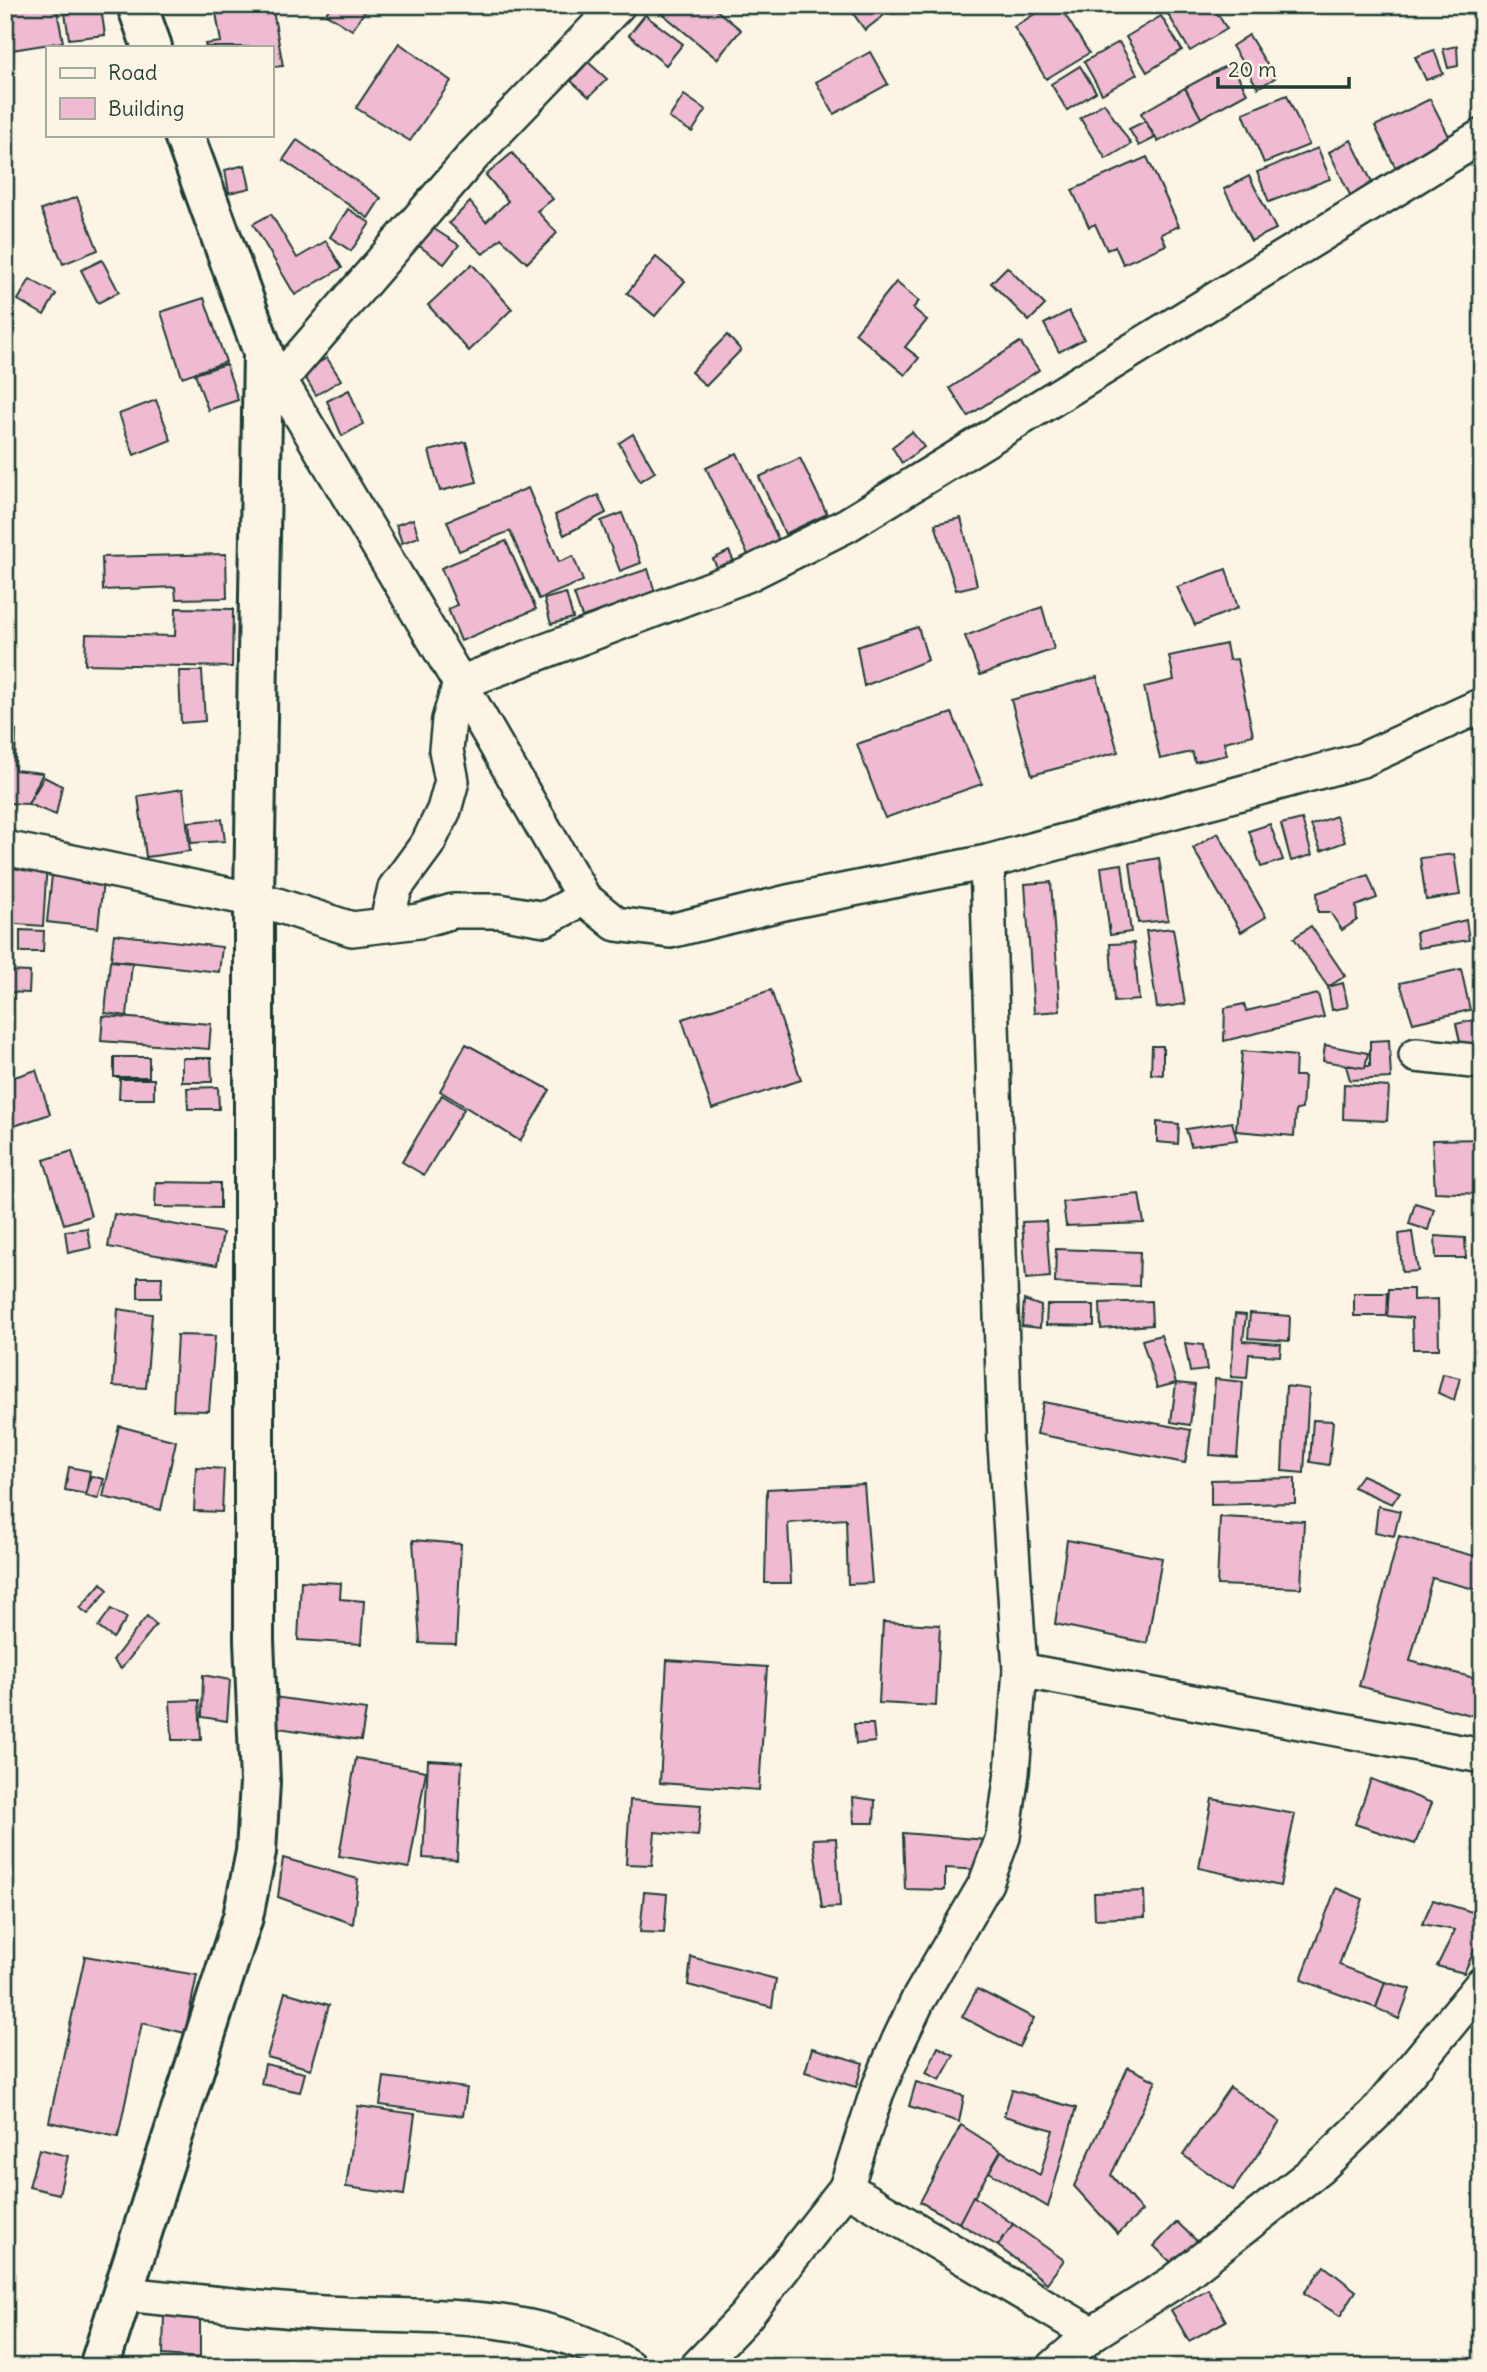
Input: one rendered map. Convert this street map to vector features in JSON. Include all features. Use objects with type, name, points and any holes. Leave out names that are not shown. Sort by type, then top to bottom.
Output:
[{"type":"main road","points":[[137,5],[152,46]]},
{"type":"main road","points":[[99,2367],[243,1917],[256,1852],[260,1782],[254,1640],[254,900],[271,366],[184,136]]},
{"type":"street","points":[[618,5],[271,366],[460,683],[584,898],[616,924],[670,931],[788,902],[987,862],[1362,760],[1482,705]]},
{"type":"street","points":[[460,683],[747,575],[847,525],[1482,136]]},
{"type":"street","points":[[386,925],[395,888],[428,843],[444,810],[453,781],[446,750],[449,720],[460,683]]},
{"type":"street","points":[[5,848],[254,900],[352,929],[419,921],[453,911],[499,911],[545,919],[584,898]]},
{"type":"street","points":[[697,2367],[745,2318],[846,2188],[877,2092],[899,2040],[986,1883],[1003,1837],[1012,1773],[1020,1670],[1005,1444],[987,862]]},
{"type":"street","points":[[1416,1055],[1482,1062]]},
{"type":"street","points":[[1020,1670],[1482,1756]]},
{"type":"street","points":[[1054,2367],[1092,2334],[1174,2282],[1320,2168],[1375,2114],[1482,1984]]},
{"type":"street","points":[[846,2188],[1092,2334]]},
{"type":"street","points":[[122,2294],[322,2312],[496,2320],[537,2328],[592,2345],[629,2367]]},
{"type":"building","points":[[5,5],[56,5],[63,42],[5,51]]},
{"type":"building","points":[[272,5],[283,66],[273,67],[273,46],[206,46],[205,44],[221,42],[215,7]]},
{"type":"building","points":[[331,5],[369,5],[352,30],[326,14]]},
{"type":"building","points":[[652,5],[710,5],[741,30],[717,59]]},
{"type":"building","points":[[847,5],[897,5],[865,30]]},
{"type":"building","points":[[1049,5],[1059,5],[1089,53],[1046,79],[1014,27]]},
{"type":"building","points":[[1183,5],[1212,5],[1227,29],[1190,51],[1168,14]]},
{"type":"building","points":[[101,8],[105,35],[69,39],[65,13]]},
{"type":"building","points":[[645,15],[683,44],[666,65],[629,35]]},
{"type":"building","points":[[1161,16],[1182,50],[1147,72],[1126,37]]},
{"type":"building","points":[[1249,35],[1275,78],[1258,88],[1232,46]]},
{"type":"building","points":[[1119,42],[1137,74],[1102,94],[1084,62]]},
{"type":"building","points":[[399,43],[451,81],[410,141],[356,108]]},
{"type":"building","points":[[1457,46],[1458,66],[1448,68],[1443,49]]},
{"type":"building","points":[[1434,50],[1443,74],[1426,80],[1415,57]]},
{"type":"building","points":[[870,52],[888,84],[834,114],[816,82]]},
{"type":"building","points":[[588,62],[607,79],[589,97],[571,81]]},
{"type":"building","points":[[1231,63],[1247,93],[1201,118],[1185,88]]},
{"type":"building","points":[[1080,66],[1096,92],[1067,110],[1051,84]]},
{"type":"building","points":[[1185,88],[1201,118],[1158,142],[1141,113]]},
{"type":"building","points":[[684,95],[706,110],[692,132],[669,118]]},
{"type":"building","points":[[1287,95],[1309,145],[1264,163],[1243,113]]},
{"type":"building","points":[[1430,99],[1451,140],[1395,167],[1375,126]]},
{"type":"building","points":[[1104,103],[1131,144],[1106,159],[1080,118]]},
{"type":"building","points":[[1145,121],[1155,138],[1139,146],[1129,129]]},
{"type":"building","points":[[297,140],[381,198],[368,218],[283,160]]},
{"type":"building","points":[[1351,140],[1375,188],[1352,199],[1329,152]]},
{"type":"building","points":[[1318,148],[1330,179],[1269,202],[1257,172]]},
{"type":"building","points":[[512,153],[553,199],[537,211],[557,233],[527,263],[501,238],[483,254],[449,223],[470,202],[486,222],[508,201],[486,175]]},
{"type":"building","points":[[1147,157],[1179,226],[1161,234],[1166,245],[1123,264],[1115,246],[1107,250],[1095,224],[1089,227],[1072,190]]},
{"type":"building","points":[[245,165],[250,188],[229,193],[225,170]]},
{"type":"building","points":[[1249,176],[1276,229],[1251,241],[1224,189]]},
{"type":"building","points":[[77,197],[98,250],[63,264],[41,210]]},
{"type":"building","points":[[348,209],[370,223],[351,251],[330,237]]},
{"type":"building","points":[[271,214],[297,258],[326,241],[342,268],[295,295],[253,224]]},
{"type":"building","points":[[431,227],[459,245],[444,264],[418,245]]},
{"type":"building","points":[[656,257],[685,281],[655,316],[627,293]]},
{"type":"building","points":[[102,260],[119,292],[98,303],[81,270]]},
{"type":"building","points":[[472,264],[512,309],[469,351],[428,305]]},
{"type":"building","points":[[1007,267],[1045,305],[1029,321],[991,283]]},
{"type":"building","points":[[30,279],[56,294],[44,315],[18,300]]},
{"type":"building","points":[[896,282],[919,301],[913,308],[927,320],[905,347],[919,358],[905,375],[855,333]]},
{"type":"building","points":[[204,298],[226,362],[182,377],[161,312]]},
{"type":"building","points":[[1069,311],[1084,339],[1059,352],[1044,324]]},
{"type":"building","points":[[727,335],[741,350],[706,386],[691,372]]},
{"type":"building","points":[[1020,342],[1039,370],[968,416],[950,388]]},
{"type":"building","points":[[327,358],[341,380],[316,395],[302,372]]},
{"type":"building","points":[[226,364],[238,400],[208,410],[195,374]]},
{"type":"building","points":[[349,390],[363,424],[342,436],[327,401]]},
{"type":"building","points":[[156,400],[171,440],[134,455],[119,414]]},
{"type":"building","points":[[912,432],[924,447],[902,463],[892,447]]},
{"type":"building","points":[[633,434],[655,472],[640,481],[619,443]]},
{"type":"building","points":[[466,442],[477,482],[440,491],[429,451]]},
{"type":"building","points":[[737,453],[782,547],[751,561],[706,468]]},
{"type":"building","points":[[800,458],[827,514],[785,534],[759,477]]},
{"type":"building","points":[[528,488],[559,562],[573,556],[583,581],[539,599],[510,531],[459,551],[447,521]]},
{"type":"building","points":[[598,495],[606,513],[564,535],[555,515]]},
{"type":"building","points":[[622,513],[641,563],[620,571],[601,521]]},
{"type":"building","points":[[961,518],[977,585],[956,590],[935,524]]},
{"type":"building","points":[[413,519],[419,537],[402,543],[396,525]]},
{"type":"building","points":[[506,541],[536,609],[461,641],[448,609],[457,605],[441,568]]},
{"type":"building","points":[[729,551],[737,568],[721,576],[713,559]]},
{"type":"building","points":[[226,554],[227,598],[176,599],[175,587],[103,590],[102,557]]},
{"type":"building","points":[[648,569],[655,592],[582,617],[574,594]]},
{"type":"building","points":[[1226,569],[1238,608],[1195,625],[1177,587]]},
{"type":"building","points":[[566,593],[573,618],[551,624],[544,599]]},
{"type":"building","points":[[1042,607],[1054,649],[980,675],[965,636]]},
{"type":"building","points":[[176,608],[233,609],[232,667],[85,664],[86,634],[175,636]]},
{"type":"building","points":[[918,627],[928,660],[864,686],[857,647]]},
{"type":"building","points":[[1226,644],[1229,660],[1237,659],[1253,735],[1224,742],[1227,755],[1195,762],[1192,752],[1160,759],[1144,687],[1174,680],[1169,656]]},
{"type":"building","points":[[179,671],[202,671],[205,721],[181,723]]},
{"type":"building","points":[[1097,677],[1118,752],[1032,775],[1011,700]]},
{"type":"building","points":[[952,713],[982,784],[885,818],[857,744]]},
{"type":"building","points":[[5,729],[16,730],[15,770],[43,773],[28,804],[5,803]]},
{"type":"building","points":[[44,777],[62,786],[56,815],[28,804]]},
{"type":"building","points":[[183,789],[190,851],[146,857],[138,796]]},
{"type":"building","points":[[1336,816],[1345,842],[1321,851],[1311,825]]},
{"type":"building","points":[[222,819],[225,841],[191,843],[189,822]]},
{"type":"building","points":[[1302,819],[1312,855],[1291,861],[1281,824]]},
{"type":"building","points":[[1270,824],[1283,860],[1261,867],[1249,831]]},
{"type":"building","points":[[1218,833],[1266,917],[1241,932],[1193,848]]},
{"type":"building","points":[[1454,854],[1460,895],[1426,900],[1420,858]]},
{"type":"building","points":[[1159,858],[1168,920],[1138,923],[1130,863]]},
{"type":"building","points":[[5,860],[47,863],[43,926],[5,923]]},
{"type":"building","points":[[1122,864],[1131,932],[1110,935],[1101,867]]},
{"type":"building","points":[[52,875],[103,881],[98,928],[47,922]]},
{"type":"building","points":[[1368,875],[1377,898],[1356,906],[1357,920],[1342,930],[1330,912],[1318,912],[1317,893]]},
{"type":"building","points":[[1051,882],[1060,1011],[1034,1013],[1025,884]]},
{"type":"building","points":[[1466,920],[1469,940],[1418,948],[1416,932]]},
{"type":"building","points":[[1311,926],[1345,976],[1328,987],[1294,938]]},
{"type":"building","points":[[1173,928],[1185,1004],[1157,1008],[1146,931]]},
{"type":"building","points":[[20,930],[44,931],[43,952],[20,952]]},
{"type":"building","points":[[114,934],[222,947],[219,972],[111,960]]},
{"type":"building","points":[[1134,943],[1139,1000],[1114,1002],[1110,944]]},
{"type":"building","points":[[110,961],[132,963],[127,1016],[105,1013]]},
{"type":"building","points":[[1461,969],[1470,1010],[1413,1023],[1400,983]]},
{"type":"building","points":[[5,971],[30,972],[29,993],[5,992]]},
{"type":"building","points":[[1343,983],[1348,1007],[1332,1010],[1328,987]]},
{"type":"building","points":[[771,990],[801,1080],[712,1109],[682,1019]]},
{"type":"building","points":[[1318,994],[1324,1017],[1224,1041],[1225,1008],[1244,1004],[1246,1011]]},
{"type":"building","points":[[103,1016],[211,1024],[209,1049],[101,1041]]},
{"type":"building","points":[[1482,1018],[1482,1052],[1463,1055],[1456,1024]]},
{"type":"building","points":[[1389,1040],[1391,1078],[1350,1080],[1346,1066],[1370,1066],[1370,1041]]},
{"type":"building","points":[[466,1044],[550,1090],[520,1141],[440,1091]]},
{"type":"building","points":[[1325,1045],[1368,1053],[1365,1068],[1323,1061]]},
{"type":"building","points":[[1152,1046],[1163,1046],[1163,1075],[1151,1074]]},
{"type":"building","points":[[1242,1051],[1296,1056],[1295,1076],[1304,1076],[1302,1109],[1296,1110],[1294,1136],[1236,1131]]},
{"type":"building","points":[[114,1057],[149,1057],[149,1077],[114,1077]]},
{"type":"building","points":[[182,1058],[211,1058],[212,1082],[182,1082]]},
{"type":"building","points":[[36,1070],[50,1114],[5,1129],[5,1080]]},
{"type":"building","points":[[120,1079],[154,1079],[154,1099],[119,1099]]},
{"type":"building","points":[[1344,1084],[1389,1087],[1387,1121],[1343,1119]]},
{"type":"building","points":[[218,1087],[219,1109],[188,1109],[187,1088]]},
{"type":"building","points":[[442,1095],[464,1109],[424,1175],[402,1162]]},
{"type":"building","points":[[1157,1122],[1179,1124],[1178,1144],[1157,1142]]},
{"type":"building","points":[[1232,1122],[1237,1140],[1191,1146],[1186,1129]]},
{"type":"building","points":[[1482,1139],[1482,1194],[1435,1192],[1432,1140]]},
{"type":"building","points":[[72,1151],[91,1216],[64,1224],[44,1160]]},
{"type":"building","points":[[156,1182],[220,1183],[220,1208],[155,1207]]},
{"type":"building","points":[[1139,1194],[1144,1223],[1066,1226],[1063,1202]]},
{"type":"building","points":[[1415,1203],[1434,1209],[1428,1230],[1409,1224]]},
{"type":"building","points":[[114,1214],[223,1233],[217,1265],[108,1247]]},
{"type":"building","points":[[1046,1221],[1050,1277],[1026,1279],[1022,1222]]},
{"type":"building","points":[[87,1228],[91,1248],[68,1253],[65,1231]]},
{"type":"building","points":[[1412,1232],[1418,1271],[1402,1272],[1399,1234]]},
{"type":"building","points":[[1435,1236],[1465,1238],[1466,1258],[1436,1258]]},
{"type":"building","points":[[1056,1249],[1140,1252],[1139,1286],[1055,1283]]},
{"type":"building","points":[[138,1277],[162,1277],[161,1298],[138,1298]]},
{"type":"building","points":[[1389,1289],[1413,1289],[1413,1300],[1438,1299],[1439,1349],[1413,1349],[1412,1318],[1387,1316]]},
{"type":"building","points":[[1354,1293],[1388,1293],[1387,1316],[1354,1316]]},
{"type":"building","points":[[1024,1300],[1041,1306],[1040,1328],[1022,1326]]},
{"type":"building","points":[[1151,1301],[1152,1325],[1101,1329],[1100,1303]]},
{"type":"building","points":[[1047,1305],[1094,1305],[1094,1326],[1046,1325]]},
{"type":"building","points":[[118,1309],[152,1314],[146,1388],[113,1386]]},
{"type":"building","points":[[1250,1313],[1290,1316],[1289,1341],[1248,1338]]},
{"type":"building","points":[[1235,1314],[1246,1315],[1243,1341],[1281,1344],[1280,1356],[1249,1354],[1247,1378],[1231,1377]]},
{"type":"building","points":[[177,1335],[215,1336],[209,1411],[173,1410]]},
{"type":"building","points":[[1161,1335],[1176,1383],[1157,1388],[1142,1340]]},
{"type":"building","points":[[1185,1343],[1203,1345],[1207,1370],[1190,1372]]},
{"type":"building","points":[[1443,1374],[1460,1378],[1454,1400],[1438,1393]]},
{"type":"building","points":[[1215,1379],[1243,1382],[1237,1457],[1210,1455]]},
{"type":"building","points":[[1176,1383],[1195,1385],[1190,1425],[1171,1422]]},
{"type":"building","points":[[1286,1386],[1309,1389],[1304,1473],[1282,1471]]},
{"type":"building","points":[[1043,1402],[1191,1430],[1185,1463],[1037,1434]]},
{"type":"building","points":[[1313,1420],[1333,1421],[1329,1465],[1310,1462]]},
{"type":"building","points":[[119,1426],[176,1441],[161,1510],[103,1497]]},
{"type":"building","points":[[69,1467],[90,1471],[86,1494],[65,1490]]},
{"type":"building","points":[[196,1467],[224,1469],[222,1512],[194,1511]]},
{"type":"building","points":[[1362,1475],[1400,1492],[1392,1504],[1353,1487]]},
{"type":"building","points":[[91,1476],[104,1479],[98,1499],[86,1496]]},
{"type":"building","points":[[1295,1478],[1295,1503],[1211,1505],[1211,1480]]},
{"type":"building","points":[[864,1484],[872,1583],[848,1584],[846,1519],[788,1523],[791,1583],[765,1583],[767,1489]]},
{"type":"building","points":[[1378,1506],[1400,1511],[1394,1536],[1375,1532]]},
{"type":"building","points":[[1220,1517],[1304,1521],[1301,1588],[1217,1585]]},
{"type":"building","points":[[1399,1536],[1482,1558],[1482,1591],[1432,1578],[1410,1661],[1482,1680],[1482,1718],[1359,1686]]},
{"type":"building","points":[[413,1540],[461,1544],[456,1644],[420,1643]]},
{"type":"building","points":[[1067,1540],[1162,1558],[1147,1643],[1055,1624]]},
{"type":"building","points":[[301,1581],[341,1583],[340,1599],[364,1601],[361,1644],[298,1640]]},
{"type":"building","points":[[101,1583],[108,1590],[88,1614],[80,1608]]},
{"type":"building","points":[[111,1609],[127,1618],[113,1638],[98,1627]]},
{"type":"building","points":[[147,1616],[156,1625],[121,1669],[113,1660]]},
{"type":"building","points":[[883,1622],[940,1625],[936,1706],[879,1703]]},
{"type":"building","points":[[667,1660],[767,1667],[759,1790],[660,1783]]},
{"type":"building","points":[[203,1675],[230,1680],[227,1721],[202,1717]]},
{"type":"building","points":[[274,1697],[366,1710],[361,1740],[271,1727]]},
{"type":"building","points":[[199,1700],[201,1740],[172,1740],[170,1701]]},
{"type":"building","points":[[854,1724],[873,1724],[875,1742],[856,1744]]},
{"type":"building","points":[[356,1758],[426,1771],[409,1868],[339,1856]]},
{"type":"building","points":[[428,1760],[462,1762],[457,1860],[423,1858]]},
{"type":"building","points":[[1371,1779],[1432,1803],[1415,1844],[1355,1824]]},
{"type":"building","points":[[853,1797],[875,1800],[874,1823],[854,1823]]},
{"type":"building","points":[[1212,1799],[1295,1814],[1280,1886],[1199,1868]]},
{"type":"building","points":[[630,1800],[701,1805],[698,1836],[655,1832],[652,1865],[626,1864]]},
{"type":"building","points":[[903,1833],[986,1840],[984,1870],[945,1868],[945,1890],[905,1889]]},
{"type":"building","points":[[836,1838],[840,1907],[822,1908],[813,1839]]},
{"type":"building","points":[[283,1858],[358,1879],[353,1924],[278,1897]]},
{"type":"building","points":[[1336,1888],[1363,1899],[1339,1965],[1385,1982],[1376,2008],[1301,1980]]},
{"type":"building","points":[[1144,1891],[1145,1917],[1095,1919],[1094,1893]]},
{"type":"building","points":[[644,1892],[667,1894],[664,1933],[640,1932]]},
{"type":"building","points":[[1433,1900],[1482,1915],[1482,1934],[1464,1973],[1437,1966],[1455,1930],[1422,1924]]},
{"type":"building","points":[[85,1956],[197,1975],[185,2033],[142,2023],[118,2137],[49,2122]]},
{"type":"building","points":[[691,1957],[776,1979],[772,2007],[688,1985]]},
{"type":"building","points":[[1385,1982],[1410,1989],[1399,2019],[1376,2008]]},
{"type":"building","points":[[977,1989],[1034,2018],[1019,2047],[962,2017]]},
{"type":"building","points":[[285,1992],[329,2005],[311,2069],[267,2057]]},
{"type":"building","points":[[938,2047],[954,2055],[940,2080],[926,2073]]},
{"type":"building","points":[[812,2048],[863,2063],[856,2087],[805,2072]]},
{"type":"building","points":[[265,2064],[305,2073],[300,2092],[261,2084]]},
{"type":"building","points":[[1128,2067],[1156,2081],[1111,2175],[1142,2211],[1118,2234],[1074,2186]]},
{"type":"building","points":[[384,2077],[467,2088],[463,2116],[380,2105]]},
{"type":"building","points":[[916,2082],[964,2096],[959,2122],[909,2106]]},
{"type":"building","points":[[1230,2087],[1280,2122],[1233,2190],[1183,2155]]},
{"type":"building","points":[[1012,2090],[1076,2108],[1048,2207],[989,2172],[1001,2151],[1040,2175],[1053,2130],[1004,2116]]},
{"type":"building","points":[[1482,2104],[1482,2132],[1471,2127]]},
{"type":"building","points":[[358,2106],[415,2114],[404,2195],[346,2187]]},
{"type":"building","points":[[961,2125],[1001,2151],[959,2223],[920,2202]]},
{"type":"building","points":[[39,2149],[68,2156],[59,2194],[29,2187]]},
{"type":"building","points":[[973,2196],[1013,2224],[998,2246],[959,2223]]},
{"type":"building","points":[[1177,2222],[1202,2246],[1179,2270],[1154,2246]]},
{"type":"building","points":[[1013,2224],[1064,2260],[1047,2283],[998,2246]]},
{"type":"building","points":[[1324,2266],[1356,2291],[1340,2316],[1304,2293]]},
{"type":"building","points":[[1208,2289],[1226,2321],[1189,2341],[1171,2310]]},
{"type":"building","points":[[164,2313],[200,2314],[200,2358],[163,2355]]},
{"type":"building","points":[[5,2332],[11,2333],[5,2361]]},
{"type":"building","points":[[1092,2353],[1105,2367],[1078,2367]]}]
